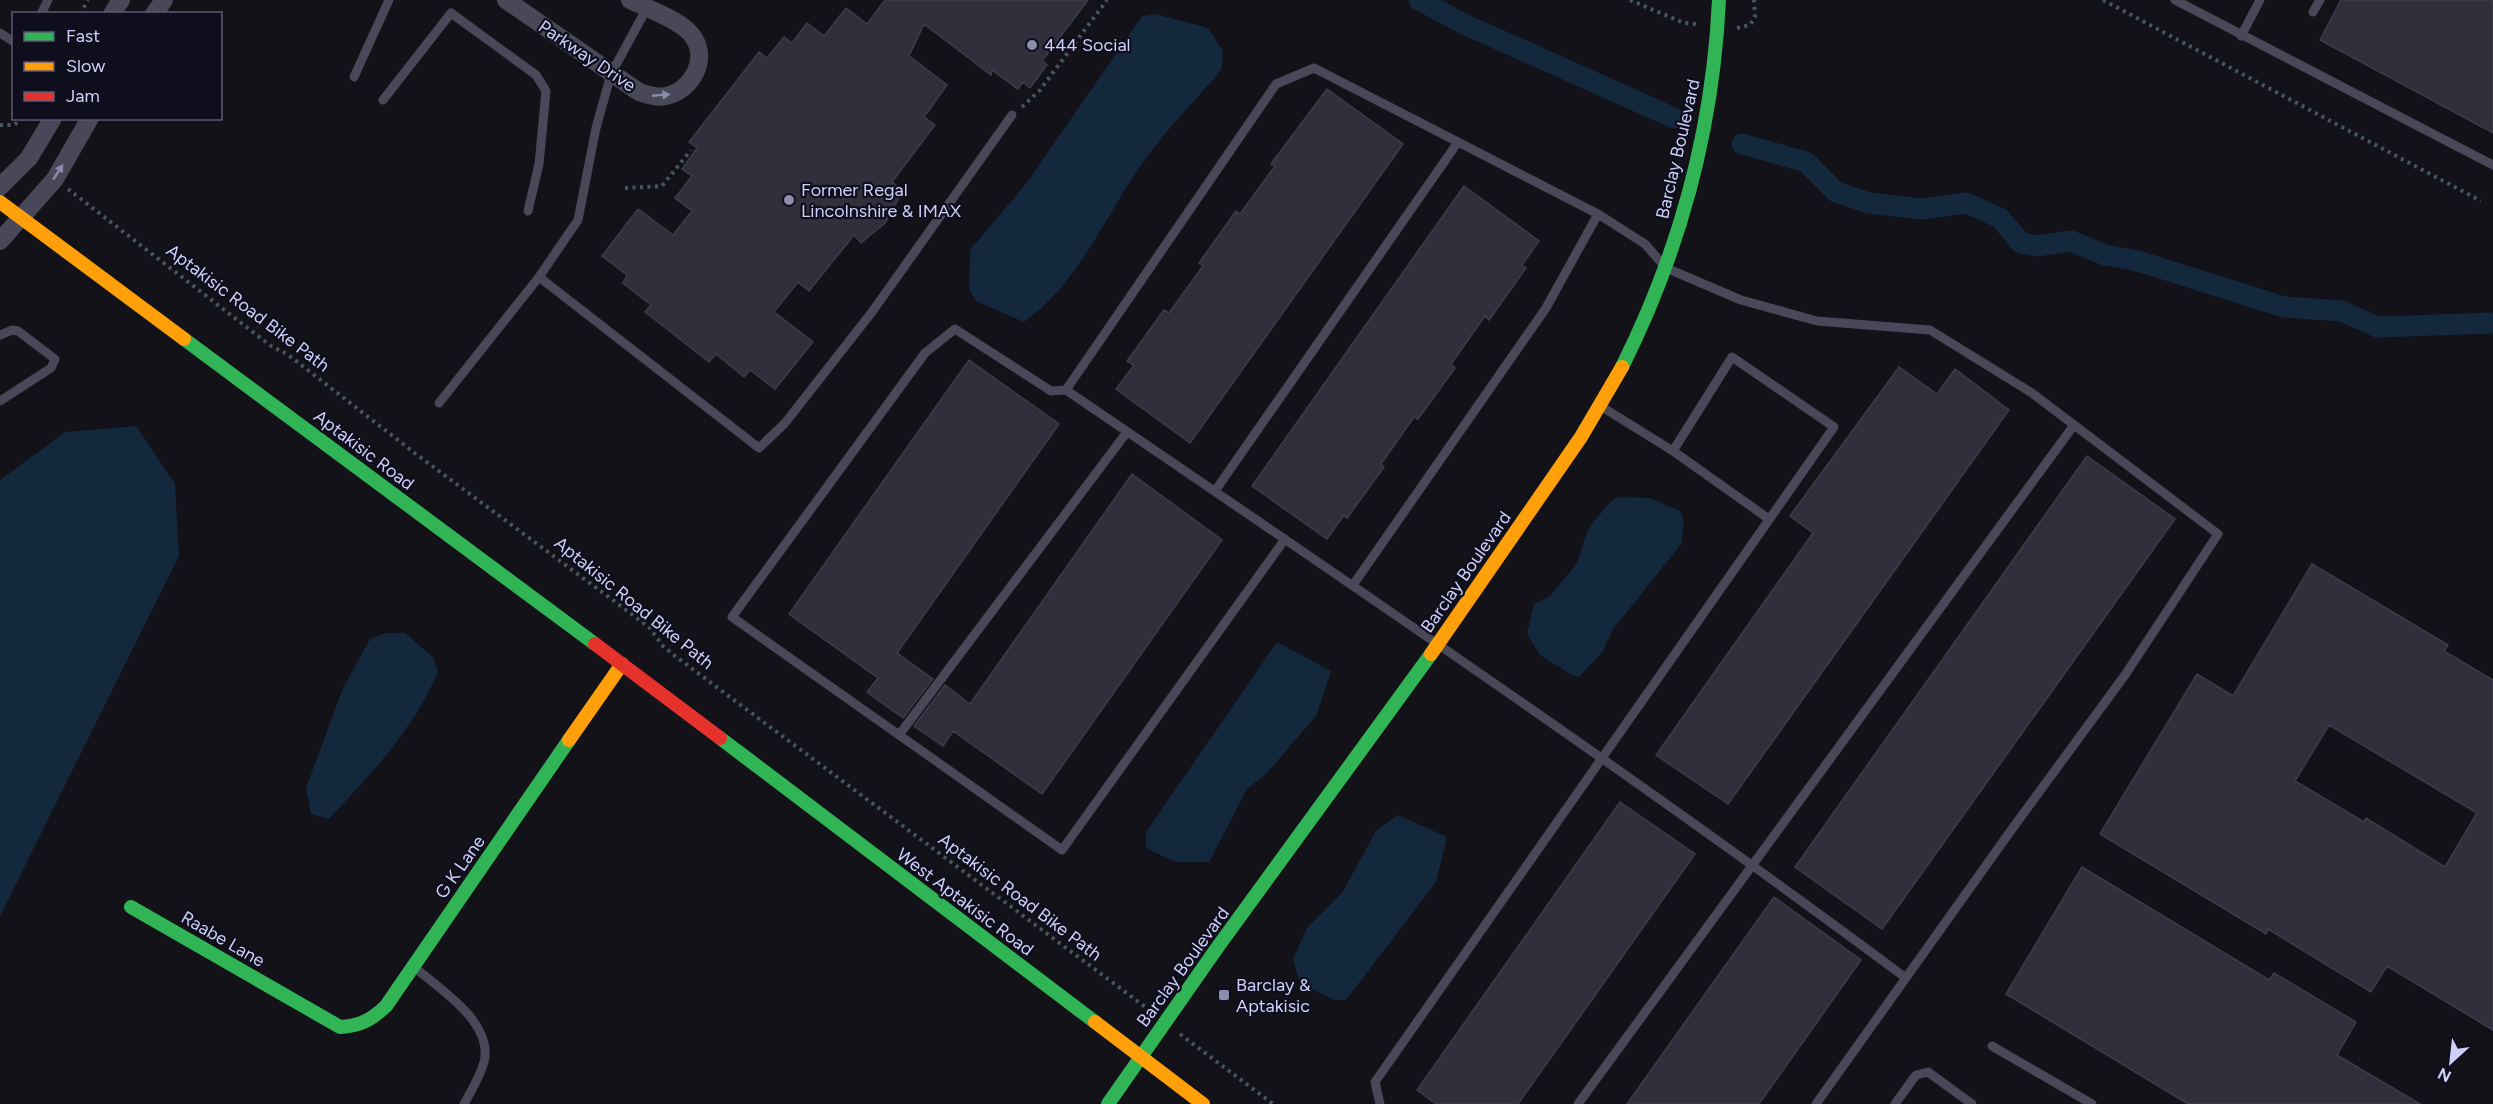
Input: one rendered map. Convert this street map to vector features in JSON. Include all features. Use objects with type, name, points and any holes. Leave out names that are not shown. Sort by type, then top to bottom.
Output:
[{"type":"street","name":"Parkway Drive","points":[[506,0],[639,92],[651,96],[665,96],[678,92],[696,73],[699,60],[698,46],[691,33],[649,4],[630,0]]},
{"type":"street","name":"Barclay Boulevard","points":[[1108,1104],[1140,1056],[1439,643],[1618,377],[1656,296],[1687,204],[1706,120],[1719,39],[1719,0]]},
{"type":"street","points":[[0,187],[29,158],[52,120]]},
{"type":"street","points":[[0,241],[55,179],[89,120]]},
{"type":"street","name":"Aptakisic Road","points":[[0,202],[622,664],[706,729]]},
{"type":"street","name":"G K Lane","points":[[297,1002],[340,1027],[357,1027],[370,1022],[386,1006],[622,664]]},
{"type":"street","name":"West Aptakisic Road","points":[[706,729],[1203,1104]]},
{"type":"street","name":"Raabe Lane","points":[[131,907],[297,1002]]},
{"type":"lane","points":[[354,77],[390,0]]},
{"type":"lane","points":[[2175,0],[2493,165]]},
{"type":"lane","points":[[2241,36],[2260,0]]},
{"type":"lane","points":[[2313,12],[2320,0]]},
{"type":"lane","points":[[439,403],[539,277],[578,220],[596,128],[611,74],[649,4]]},
{"type":"lane","points":[[383,100],[451,13],[536,75],[546,92],[539,164],[528,211]]},
{"type":"lane","points":[[1066,390],[1276,84],[1314,68],[1598,214],[1645,244],[1666,267],[1742,300],[1817,321],[1930,330],[2031,393],[2218,534],[2125,675],[2012,828],[1816,1104]]},
{"type":"lane","points":[[539,277],[759,448],[785,423],[872,312],[1012,115]]},
{"type":"lane","points":[[1215,491],[1458,142]]},
{"type":"lane","points":[[1353,585],[1546,308],[1598,214]]},
{"type":"lane","points":[[1285,539],[1062,850],[732,617],[925,353],[955,329],[1051,392],[1066,390],[1439,643],[1753,864],[1906,978]]},
{"type":"lane","points":[[0,335],[12,330],[18,332],[55,359],[51,368],[0,401]]},
{"type":"lane","points":[[1380,1104],[1375,1082],[1834,427],[1732,357],[1672,451]]},
{"type":"lane","points":[[1600,406],[1672,451],[1769,519]]},
{"type":"lane","points":[[1578,1104],[2074,425]]},
{"type":"lane","points":[[899,735],[1127,432]]},
{"type":"lane","points":[[413,966],[459,1006],[477,1024],[482,1033],[486,1050],[484,1063],[464,1104]]},
{"type":"lane","points":[[1992,1046],[2092,1104]]},
{"type":"lane","points":[[1895,1104],[1916,1075],[1928,1072],[1972,1104]]},
{"type":"path","points":[[1012,115],[1040,90],[1107,0]]},
{"type":"path","points":[[1630,0],[1684,23],[1702,25]]},
{"type":"path","points":[[1740,28],[1750,25],[1755,16],[1754,0]]},
{"type":"path","points":[[2103,0],[2481,201]]},
{"type":"path","points":[[0,125],[14,126],[21,120]]},
{"type":"path","points":[[625,188],[662,186],[691,150]]},
{"type":"path","name":"Aptakisic Road Bike Path","points":[[77,196],[271,346],[287,354],[416,454],[649,627],[663,646],[675,656],[1147,1008]]},
{"type":"path","points":[[1199,1048],[1273,1104]]},
{"type":"water","points":[[1155,14],[1208,28],[1223,51],[1222,69],[1146,158],[1087,252],[1073,272],[1042,307],[1024,322],[976,301],[969,289],[970,250],[1028,181],[1142,16]]},
{"type":"water","points":[[136,426],[175,484],[179,556],[0,916],[0,480],[65,432]]},
{"type":"water","points":[[1618,497],[1650,498],[1680,511],[1684,521],[1681,544],[1614,628],[1602,652],[1579,677],[1570,674],[1540,655],[1527,634],[1534,604],[1550,596],[1577,563],[1588,529],[1609,503]]},
{"type":"water","points":[[385,633],[405,633],[433,657],[438,672],[417,713],[404,732],[360,785],[329,819],[311,814],[306,788],[343,688],[370,639]]},
{"type":"water","points":[[1277,642],[1331,671],[1316,716],[1267,773],[1247,789],[1209,862],[1175,862],[1146,848],[1146,832]]},
{"type":"water","points":[[1398,815],[1447,837],[1436,882],[1346,1000],[1334,1000],[1300,983],[1293,959],[1307,928],[1342,893],[1376,831]]},
{"type":"building","name":"Former Regal Lincolnshire & IMAX","points":[[885,0],[1088,0],[1042,61],[1047,65],[1030,88],[1023,82],[1018,89],[992,70],[991,75],[924,24],[909,56],[947,85],[924,117],[935,125],[892,182],[903,191],[885,223],[861,243],[854,235],[809,291],[798,282],[774,312],[813,342],[775,389],[750,370],[744,377],[716,354],[709,362],[645,312],[651,305],[623,283],[627,275],[602,256],[638,209],[673,235],[692,211],[675,198],[692,176],[682,169],[697,148],[689,142],[759,52],[767,58],[784,37],[792,43],[807,23],[824,36],[846,8],[867,24]]},
{"type":"building","points":[[2341,0],[2493,0],[2493,133],[2320,40]]},
{"type":"building","points":[[1327,89],[1403,144],[1190,443],[1116,389],[1134,365],[1127,361],[1164,310],[1169,313],[1203,266],[1199,263],[1236,211],[1240,214],[1275,166],[1271,164]]},
{"type":"building","points":[[1464,186],[1539,241],[1522,265],[1526,268],[1489,320],[1485,316],[1451,364],[1455,368],[1418,419],[1414,417],[1381,464],[1384,467],[1347,518],[1344,515],[1327,539],[1252,486]]},
{"type":"building","points":[[969,360],[1059,424],[897,653],[933,679],[903,718],[867,692],[878,678],[789,614]]},
{"type":"building","points":[[1899,367],[1937,394],[1955,369],[2009,410],[1728,804],[1656,755],[1813,533],[1790,516]]},
{"type":"building","points":[[2087,456],[2175,519],[1882,929],[1795,867]]},
{"type":"building","points":[[1132,474],[1222,540],[1042,794],[953,731],[943,746],[914,726],[945,685],[970,704]]},
{"type":"building","points":[[2312,564],[2448,645],[2444,651],[2493,680],[2493,1030],[2387,966],[2371,992],[2268,929],[2266,934],[2100,834],[2197,674],[2233,696]],"holes":[[[2329,725],[2477,813],[2445,867],[2366,818],[2364,822],[2295,781]]]},
{"type":"building","points":[[1620,802],[1695,854],[1518,1104],[1436,1104],[1417,1090]]},
{"type":"building","points":[[2082,867],[2269,980],[2274,973],[2356,1022],[2337,1055],[2420,1104],[2188,1104],[2006,994]]},
{"type":"building","points":[[1774,897],[1861,960],[1759,1104],[1627,1104]]},
{"type":"waterway","points":[[1419,0],[1464,24],[1674,118]]},
{"type":"waterway","points":[[1742,144],[1806,162],[1836,192],[1869,203],[1922,209],[1966,203],[2000,218],[2021,243],[2037,246],[2071,241],[2105,255],[2138,261],[2284,307],[2342,311],[2377,327],[2493,323]]},
{"type":"traffic: fast","points":[[1622,367],[1661,279],[1690,189],[1709,96],[1719,0]]},
{"type":"traffic: fast","points":[[184,339],[595,644]]},
{"type":"traffic: fast","points":[[1108,1104],[1217,948],[1431,654]]},
{"type":"traffic: fast","points":[[720,738],[1095,1022]]},
{"type":"traffic: fast","points":[[131,907],[340,1027],[359,1024],[370,1019],[386,1006],[569,740]]},
{"type":"traffic: slow","points":[[0,202],[184,339]]},
{"type":"traffic: slow","points":[[1431,654],[1581,437],[1622,367]]},
{"type":"traffic: slow","points":[[569,740],[622,664]]},
{"type":"traffic: slow","points":[[1095,1022],[1203,1104]]},
{"type":"traffic: jam","points":[[595,644],[720,738]]},
{"type":"place","name":"444 Social","points":[[1032,45]]},
{"type":"place","name":"Former Regal Lincolnshire & IMAX","points":[[789,200]]},
{"type":"place","name":"Barclay & Aptakisic","points":[[1224,995]]}]
